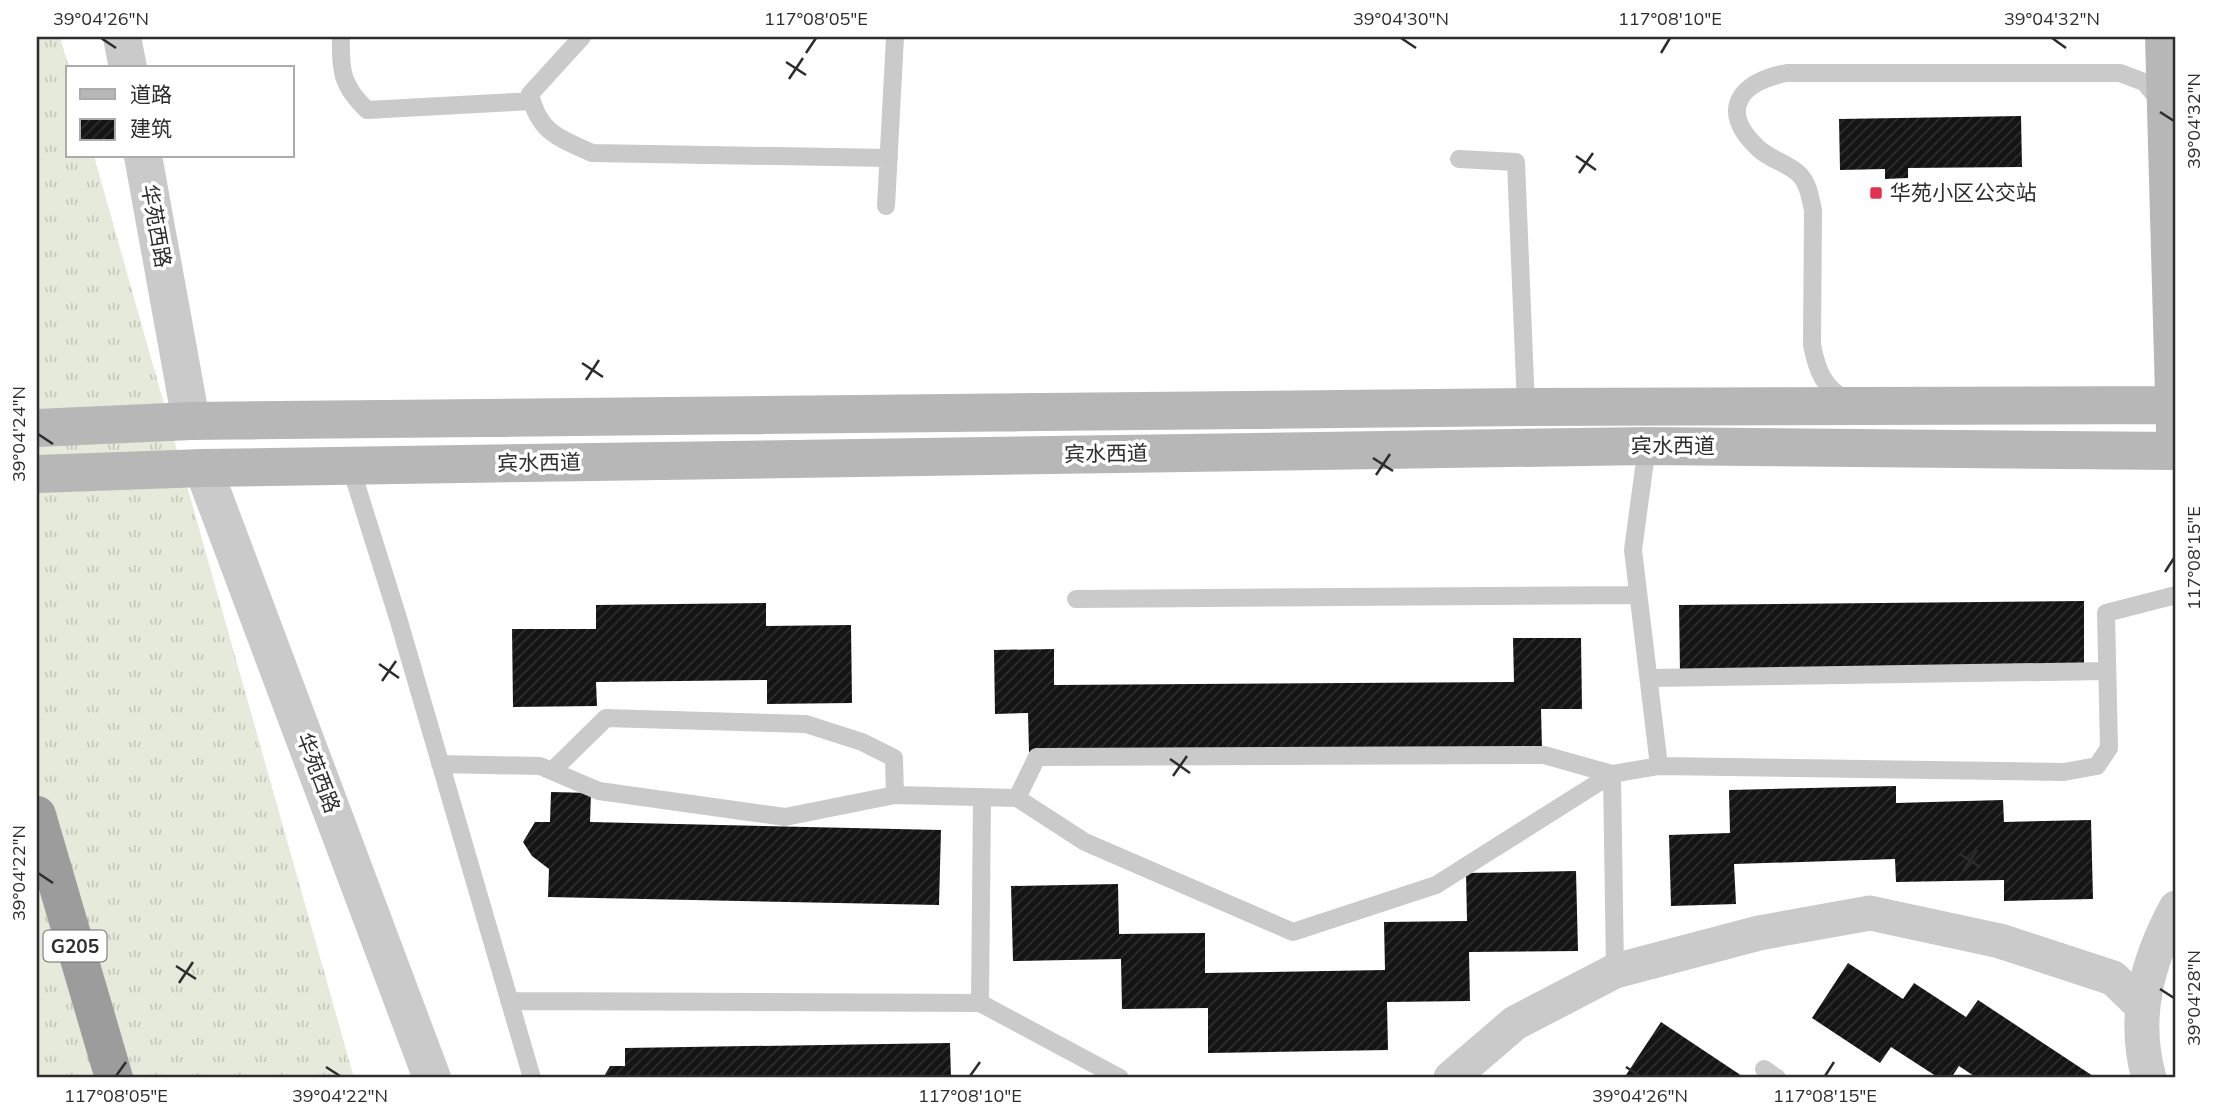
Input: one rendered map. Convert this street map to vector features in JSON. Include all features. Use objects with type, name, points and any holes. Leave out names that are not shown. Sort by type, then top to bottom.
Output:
[{"type":"highway","name":"G205","points":[[37,815],[114,1078]]},
{"type":"main road","points":[[2164,37],[2176,449]]},
{"type":"main road","name":"宾水西道","points":[[37,428],[191,421],[1526,407],[2174,405]]},
{"type":"main road","name":"宾水西道","points":[[37,474],[349,465],[1647,446],[2176,449]]},
{"type":"street","points":[[122,37],[128,66]]},
{"type":"street","name":"华苑西路","points":[[143,158],[191,421]]},
{"type":"street","name":"华苑西路","points":[[203,468],[432,1078]]},
{"type":"street","points":[[2149,1078],[2144,1060],[2140,1004],[2152,960],[2176,908]]},
{"type":"street","points":[[1451,1078],[1515,1023],[1615,971],[1759,933],[1870,912],[2000,941],[2113,978],[2140,1004]]},
{"type":"lane","points":[[341,37],[340,63],[348,92],[367,110],[531,101]]},
{"type":"lane","points":[[582,37],[530,94],[535,114],[552,135],[593,153],[889,158]]},
{"type":"lane","points":[[887,206],[895,37]]},
{"type":"lane","points":[[1856,405],[1833,392],[1819,374],[1812,345],[1813,210],[1808,189],[1792,168],[1760,150],[1739,122],[1737,109],[1747,87],[1764,77],[1787,73],[2120,73],[2144,82],[2166,111]]},
{"type":"lane","points":[[1459,159],[1516,162],[1526,407]]},
{"type":"lane","points":[[1647,446],[1633,550],[1659,765]]},
{"type":"lane","points":[[349,465],[532,1078]]},
{"type":"lane","points":[[1076,599],[1637,595]]},
{"type":"lane","points":[[440,764],[540,766],[599,791],[785,817],[895,795],[1017,797],[1085,842],[1293,932],[1436,886],[1612,774],[1659,765],[2064,772],[2097,766],[2109,748],[2106,613],[2176,595]]},
{"type":"lane","points":[[1649,678],[2107,671]]},
{"type":"lane","points":[[552,771],[606,718],[806,724],[862,742],[894,758],[895,795]]},
{"type":"lane","points":[[1017,797],[1037,757],[1544,755],[1612,774]]},
{"type":"lane","points":[[1612,774],[1615,971]]},
{"type":"lane","points":[[980,1003],[982,797]]},
{"type":"lane","points":[[509,1001],[980,1003],[1120,1078]]},
{"type":"green space","points":[[37,37],[60,37],[68,66],[66,66],[66,158],[95,158],[354,1078],[37,1078]]},
{"type":"building","points":[[2021,116],[2022,167],[1908,168],[1908,178],[1885,179],[1885,169],[1840,170],[1839,119]]},
{"type":"building","points":[[2084,601],[2084,670],[1680,673],[1679,605]]},
{"type":"building","points":[[766,603],[766,626],[851,625],[852,703],[767,704],[767,680],[596,682],[597,706],[513,707],[512,629],[596,629],[596,605]]},
{"type":"building","points":[[1513,638],[1581,638],[1582,709],[1541,709],[1542,749],[1029,752],[1028,713],[995,714],[994,650],[1054,649],[1054,685],[1514,682]]},
{"type":"building","points":[[1896,786],[1896,803],[2003,800],[2004,822],[2091,820],[2093,899],[2004,901],[2004,880],[1896,882],[1895,859],[1734,864],[1736,904],[1671,906],[1669,835],[1730,833],[1729,790]]},
{"type":"building","points":[[551,792],[591,793],[590,822],[941,830],[939,905],[548,897],[549,869],[532,856],[523,842],[535,822],[550,822]]},
{"type":"building","points":[[1576,871],[1578,951],[1469,952],[1470,1001],[1387,1002],[1388,1050],[1208,1053],[1208,1008],[1122,1009],[1121,959],[1013,961],[1011,886],[1118,884],[1119,934],[1205,933],[1205,973],[1385,970],[1384,922],[1467,921],[1466,873]]},
{"type":"building","points":[[1848,963],[1903,999],[1914,983],[1966,1017],[1978,1000],[2096,1078],[1977,1078],[1959,1066],[1951,1078],[1939,1078],[1891,1047],[1880,1063],[1812,1018]]},
{"type":"building","points":[[1661,1022],[1745,1078],[1624,1078]]},
{"type":"building","points":[[950,1043],[951,1078],[603,1078],[610,1066],[625,1066],[625,1048]]},
{"type":"place","name":"华苑小区公交站","points":[[1876,193]]}]
